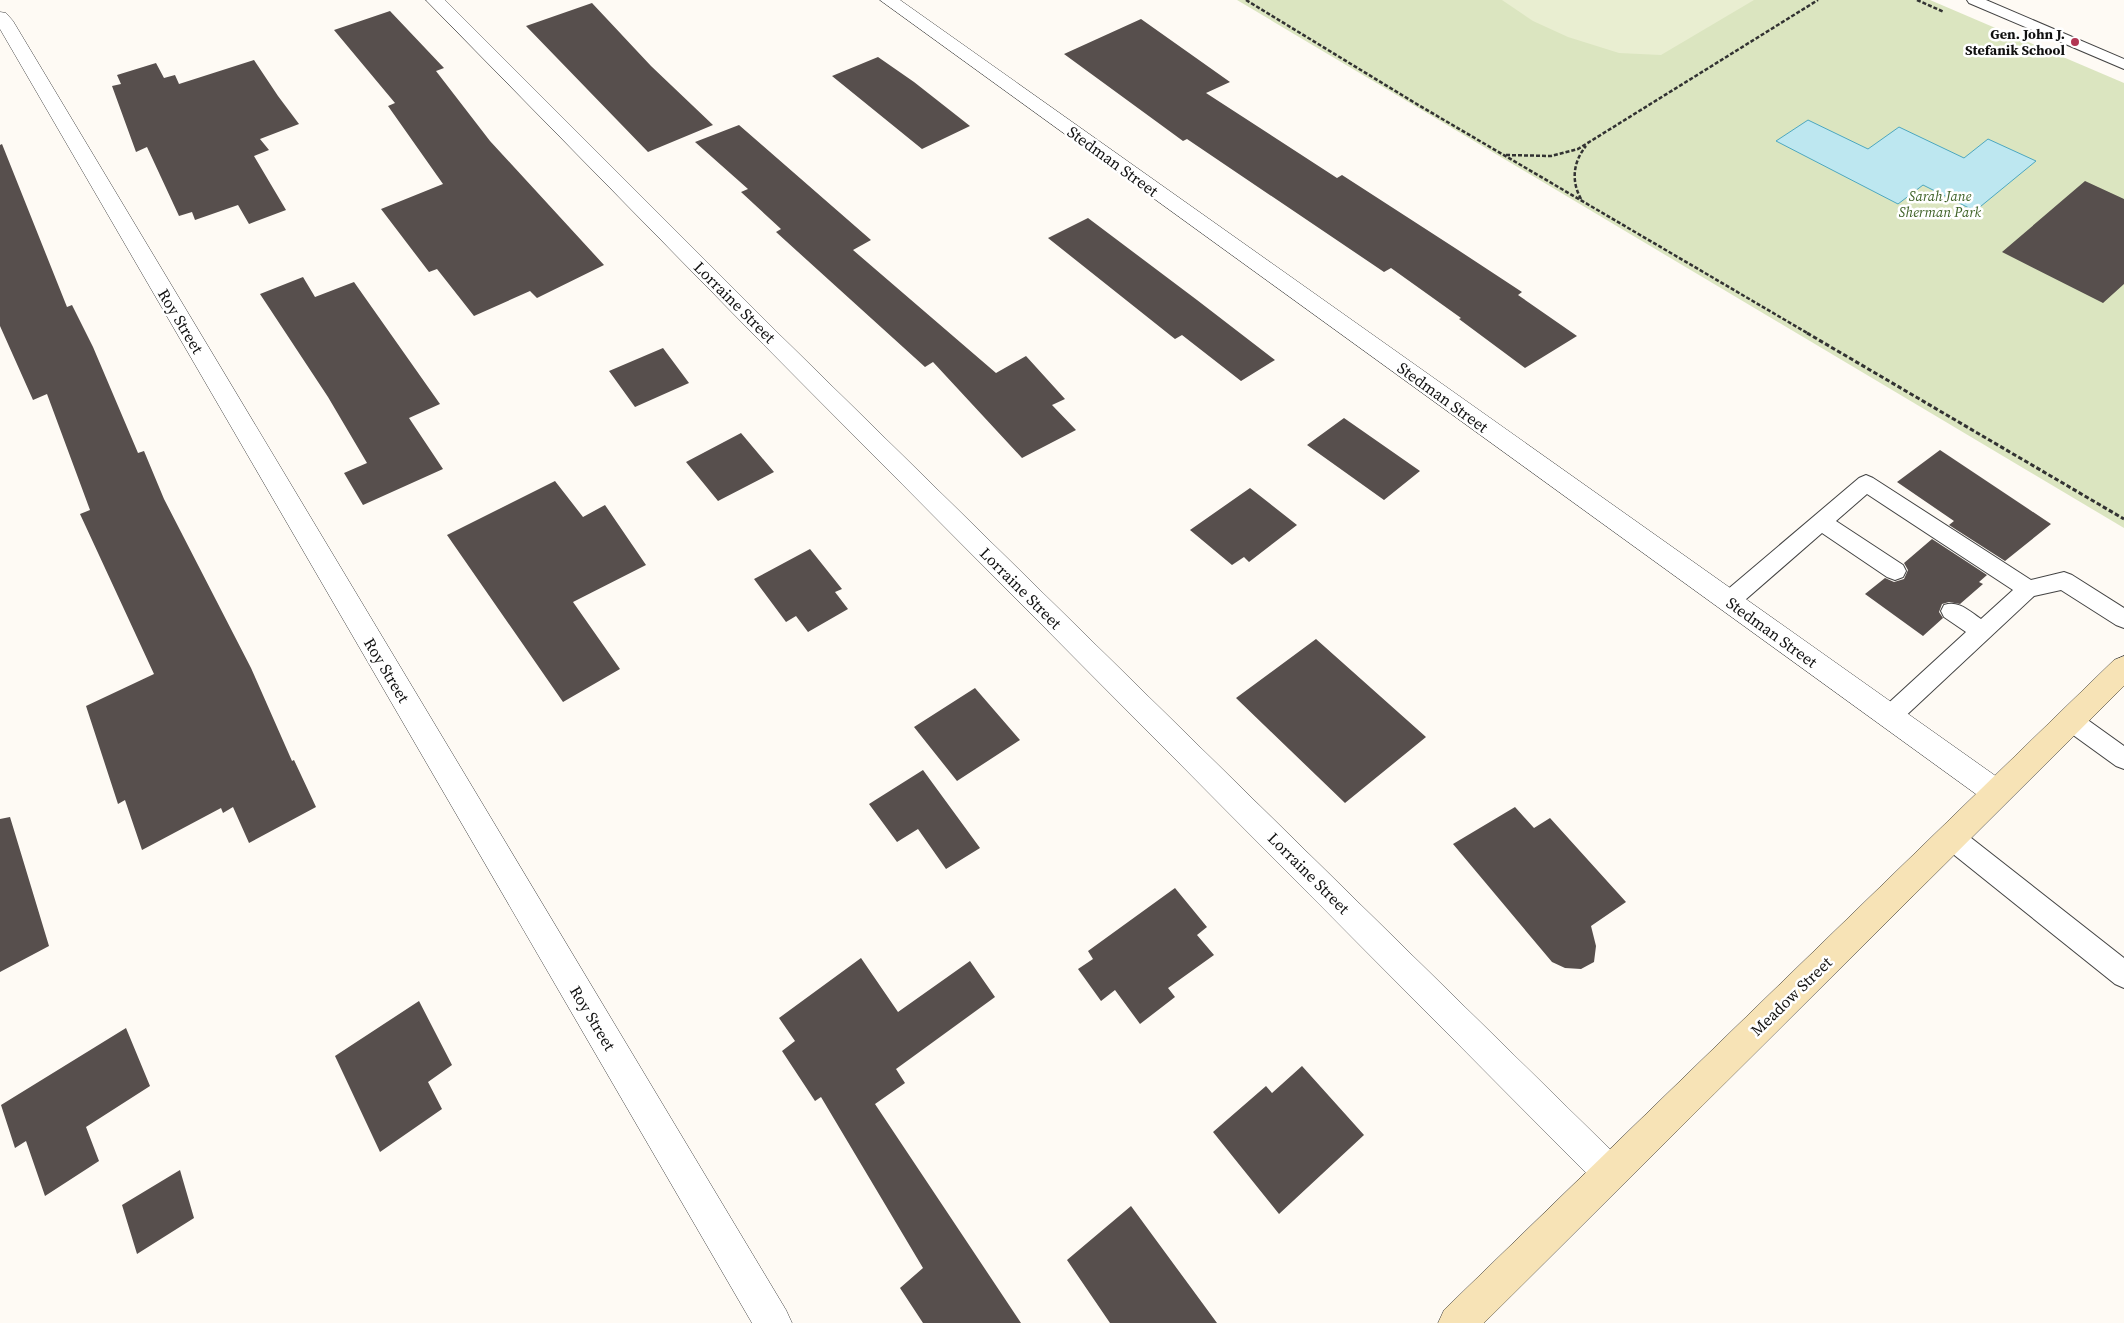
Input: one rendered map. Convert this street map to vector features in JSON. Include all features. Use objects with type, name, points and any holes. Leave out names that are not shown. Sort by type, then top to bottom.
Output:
[{"type":"main road","name":"Meadow Street","points":[[1457,1323],[2124,668]]},
{"type":"street","name":"Lorraine Street","points":[[436,0],[786,354],[1610,1173]]},
{"type":"street","name":"Stedman Street","points":[[889,0],[1997,793]]},
{"type":"street","name":"Roy Street","points":[[0,17],[773,1323]]},
{"type":"lane","points":[[1974,0],[2124,64]]},
{"type":"lane","points":[[1729,601],[1866,483],[2028,589]]},
{"type":"lane","points":[[1821,521],[1895,570]]},
{"type":"lane","points":[[1890,716],[2028,589],[2064,581],[2124,619]]},
{"type":"lane","points":[[1952,611],[1982,631]]},
{"type":"lane","points":[[2070,720],[2124,759]]},
{"type":"lane","points":[[1952,838],[2124,976]]},
{"type":"path","points":[[1246,0],[1583,202],[2124,519]]},
{"type":"path","points":[[1503,154],[1556,156],[1571,152],[1818,0]]},
{"type":"path","points":[[1583,202],[1577,193],[1574,167],[1577,156],[1588,143]]},
{"type":"green space","name":"Sarah Jane Sherman Park","points":[[1237,0],[1930,0],[2124,83],[2124,528]]},
{"type":"green space","points":[[1502,0],[1754,0],[1661,55],[1619,53],[1568,37],[1533,21]]},
{"type":"water","points":[[1808,120],[1868,149],[1899,127],[1964,158],[1988,139],[2036,161],[1975,211],[1923,185],[1898,204],[1776,141]]},
{"type":"building","points":[[592,3],[651,66],[713,125],[648,152],[526,26]]},
{"type":"building","points":[[390,11],[444,68],[436,71],[490,141],[604,265],[537,298],[530,291],[474,316],[437,269],[429,272],[381,209],[443,184],[388,106],[395,103],[334,30]]},
{"type":"building","points":[[1141,19],[1230,82],[1206,93],[1337,178],[1342,175],[1455,248],[1522,292],[1518,295],[1577,336],[1525,368],[1459,319],[1461,318],[1391,268],[1384,272],[1187,139],[1183,141],[1064,54]]},
{"type":"building","points":[[878,57],[914,82],[970,126],[922,149],[832,76]]},
{"type":"building","points":[[254,60],[299,124],[260,139],[269,150],[254,156],[286,210],[249,224],[238,205],[195,220],[192,212],[179,216],[147,147],[136,152],[112,86],[121,84],[117,75],[156,63],[164,78],[175,75],[179,84]]},
{"type":"building","points":[[739,125],[871,240],[853,250],[996,373],[1026,356],[1065,399],[1052,405],[1076,430],[1022,458],[933,362],[925,367],[776,232],[781,229],[741,192],[748,189],[695,142]]},
{"type":"building","points":[[2,144],[67,307],[72,305],[93,347],[138,453],[144,451],[164,499],[251,668],[292,761],[294,760],[316,807],[249,843],[233,807],[223,813],[221,808],[142,850],[125,800],[118,804],[86,706],[154,674],[80,514],[90,510],[47,394],[33,400],[0,326],[0,145]]},
{"type":"building","points":[[2085,181],[2124,199],[2124,284],[2103,303],[2002,252]]},
{"type":"building","points":[[1088,218],[1275,360],[1241,381],[1182,335],[1175,339],[1048,238]]},
{"type":"building","points":[[303,277],[315,297],[354,282],[440,404],[409,418],[443,469],[363,505],[344,473],[367,463],[328,397],[260,294]]},
{"type":"building","points":[[663,348],[689,383],[635,407],[609,371]]},
{"type":"building","points":[[1344,418],[1420,471],[1384,500],[1307,445]]},
{"type":"building","points":[[741,433],[774,472],[718,501],[686,462]]},
{"type":"building","points":[[1940,450],[2051,524],[2005,561],[1949,525],[1954,521],[1897,482]]},
{"type":"building","points":[[555,481],[583,517],[605,505],[646,565],[573,602],[620,669],[563,702],[447,535]]},
{"type":"building","points":[[1250,488],[1297,525],[1249,562],[1244,557],[1232,565],[1190,530]]},
{"type":"building","points":[[1932,539],[1987,575],[1979,582],[1983,584],[1960,604],[1949,602],[1942,604],[1939,612],[1943,618],[1923,636],[1865,594],[1885,578],[1894,582],[1904,579],[1908,570],[1904,563]]},
{"type":"building","points":[[810,549],[842,589],[835,592],[848,609],[808,632],[796,616],[786,622],[754,579]]},
{"type":"building","points":[[1316,639],[1426,737],[1345,803],[1236,698]]},
{"type":"building","points":[[975,688],[1020,740],[957,781],[914,727]]},
{"type":"building","points":[[923,770],[980,848],[946,869],[918,829],[897,842],[869,804]]},
{"type":"building","points":[[1515,807],[1534,828],[1550,818],[1626,902],[1591,926],[1596,946],[1594,962],[1581,969],[1565,968],[1552,962],[1453,844]]},
{"type":"building","points":[[10,817],[49,946],[0,972],[0,819]]},
{"type":"building","points":[[1175,888],[1207,927],[1197,935],[1214,955],[1168,988],[1175,997],[1140,1024],[1115,990],[1101,1001],[1078,969],[1093,959],[1088,951]]},
{"type":"building","points":[[861,958],[898,1012],[970,961],[995,997],[896,1069],[905,1083],[875,1104],[1021,1323],[923,1323],[900,1288],[923,1268],[821,1097],[815,1101],[782,1051],[795,1041],[779,1018]]},
{"type":"building","points":[[419,1001],[452,1065],[428,1082],[442,1109],[380,1152],[335,1056]]},
{"type":"building","points":[[126,1028],[150,1086],[86,1127],[99,1161],[45,1196],[26,1141],[15,1148],[1,1105]]},
{"type":"building","points":[[1302,1066],[1364,1135],[1279,1214],[1213,1132],[1266,1086],[1272,1093]]},
{"type":"building","points":[[180,1170],[194,1218],[137,1254],[122,1205]]},
{"type":"building","points":[[1131,1206],[1217,1323],[1110,1323],[1067,1260]]},
{"type":"place","name":"Gen. John J. Stefanik School","points":[[2075,42]]}]
